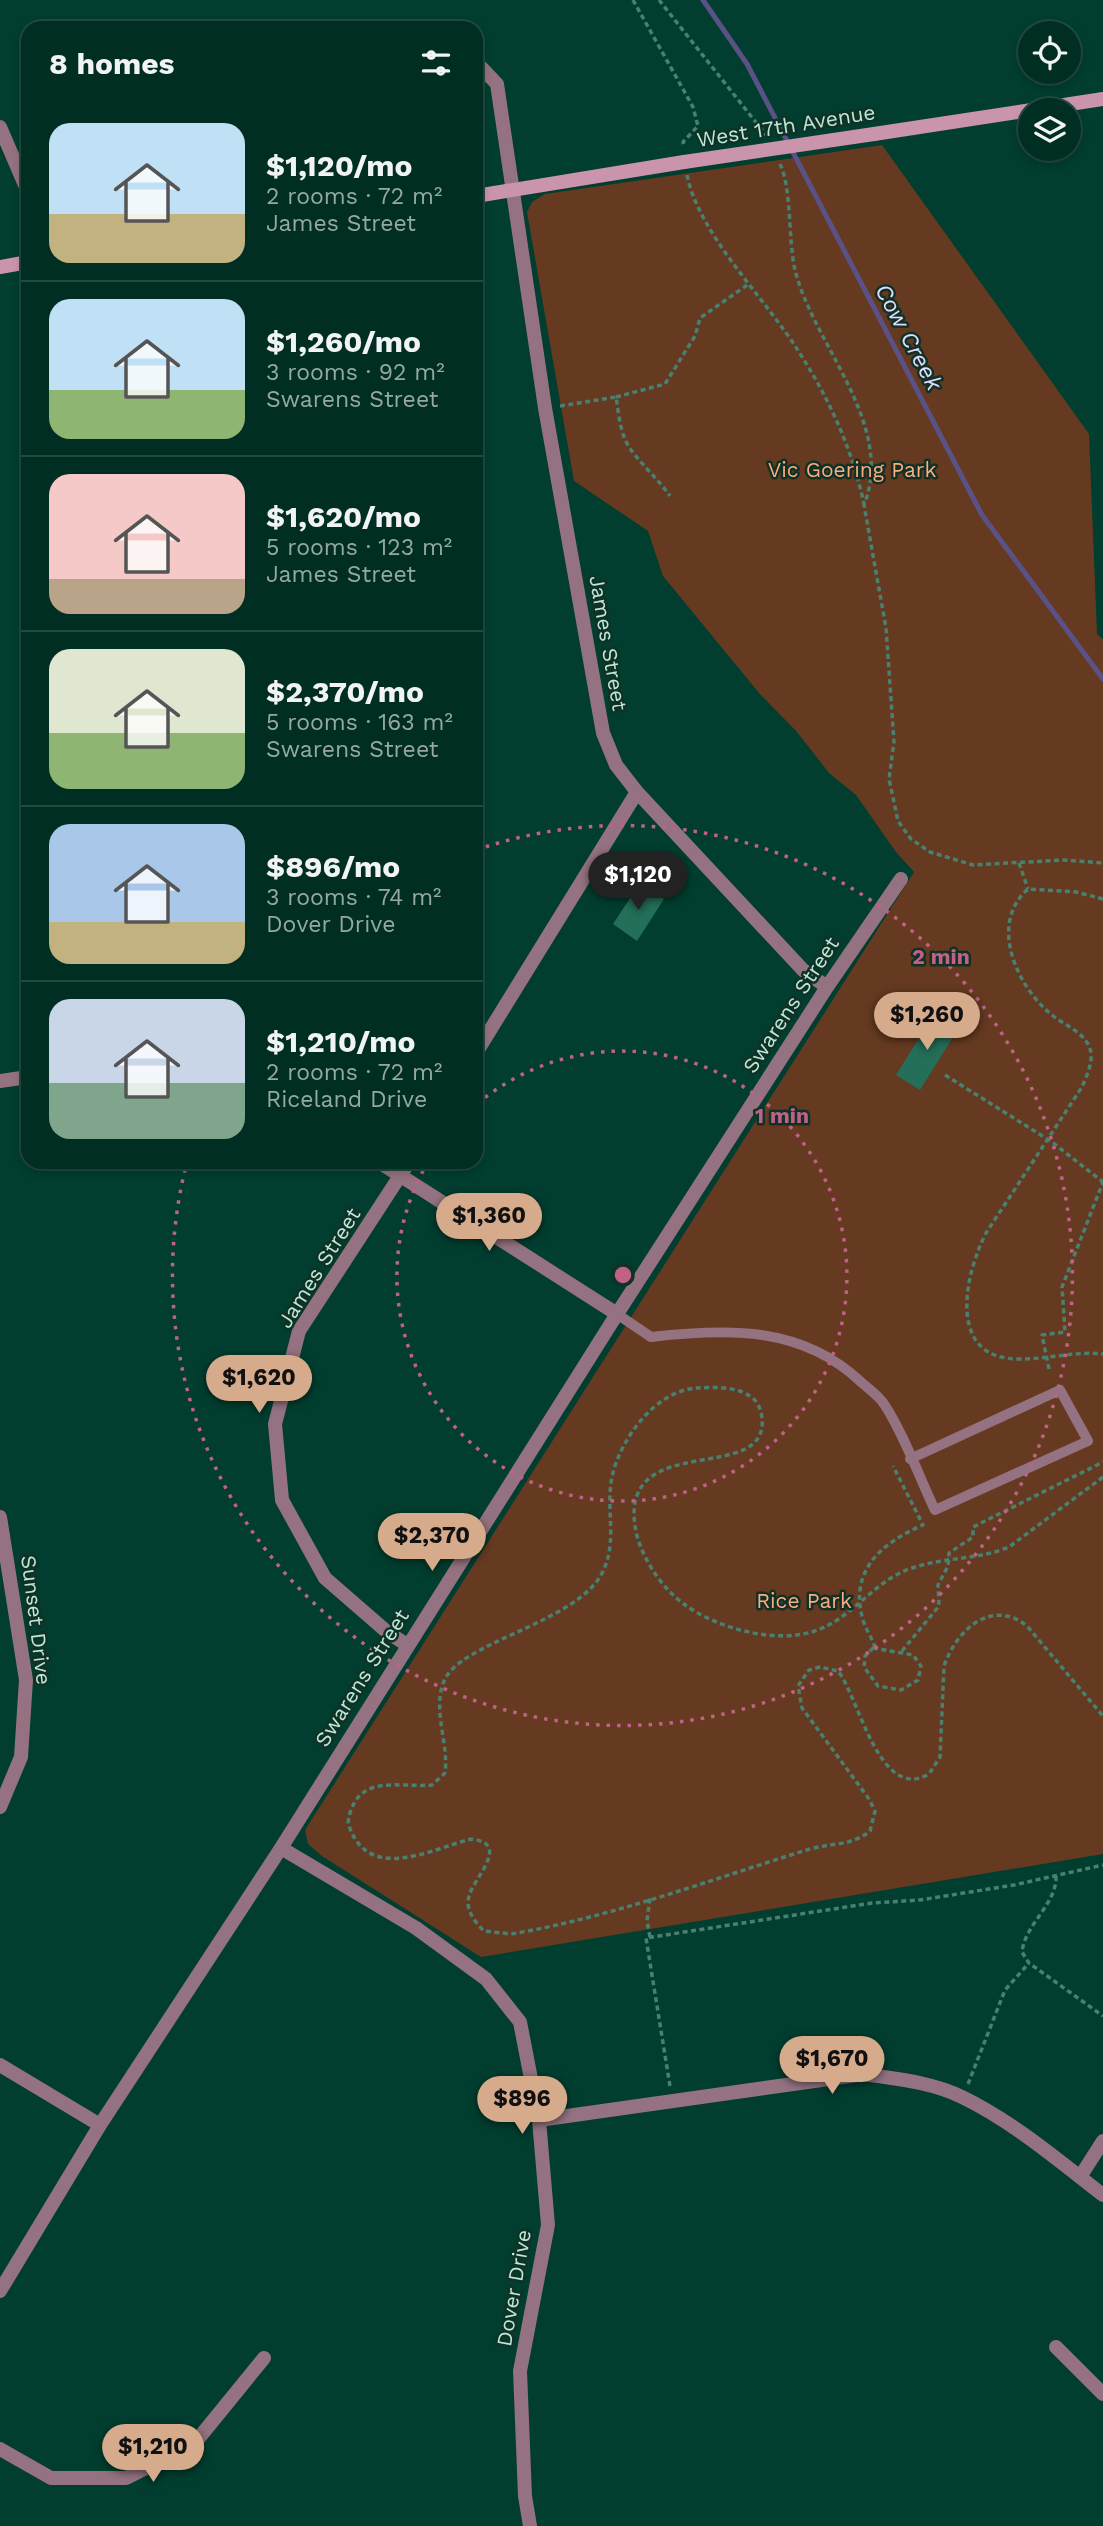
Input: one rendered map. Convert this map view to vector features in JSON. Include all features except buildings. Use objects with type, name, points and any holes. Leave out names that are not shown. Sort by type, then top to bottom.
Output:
[{"type":"street","name":"James Street","points":[[483,69],[497,84],[545,408],[603,733],[616,765],[637,792],[803,970],[827,987]]},
{"type":"street","name":"West 17th Avenue","points":[[483,194],[1103,99]]},
{"type":"street","points":[[0,127],[21,176]]},
{"type":"street","points":[[0,267],[21,263]]},
{"type":"street","points":[[483,1042],[637,792]]},
{"type":"street","name":"Swarens Street","points":[[0,2291],[100,2125],[281,1848],[617,1314],[827,987],[901,879]]},
{"type":"street","points":[[0,1081],[21,1078]]},
{"type":"street","points":[[390,1169],[617,1314]]},
{"type":"street","name":"James Street","points":[[404,1169],[299,1331],[275,1424],[282,1500],[325,1578],[386,1631],[407,1645]]},
{"type":"street","name":"Sunset Drive","points":[[0,1517],[26,1680],[21,1757],[0,1807]]},
{"type":"street","name":"Dover Drive","points":[[281,1848],[416,1928],[486,1979],[520,2022],[539,2120],[548,2225],[520,2371],[525,2496],[530,2526]]},
{"type":"street","points":[[0,2065],[100,2125]]},
{"type":"street","points":[[539,2120],[864,2074],[911,2080],[963,2098],[1103,2194]]},
{"type":"street","points":[[1080,2177],[1103,2141]]},
{"type":"street","points":[[1056,2347],[1103,2394]]},
{"type":"street","points":[[0,2449],[51,2477],[126,2478],[194,2444],[264,2358]]},
{"type":"lane","points":[[617,1314],[652,1337],[706,1331],[781,1337],[839,1361],[884,1404],[910,1459],[935,1510],[1087,1441],[1060,1390],[910,1459]]},
{"type":"path","points":[[633,0],[693,107],[698,126],[683,142],[689,187],[716,238],[800,352],[846,436],[864,505],[886,628],[894,742],[889,779],[898,821],[911,839],[950,860],[973,865],[1063,860],[1103,863]]},
{"type":"path","points":[[659,0],[763,128],[768,138]]},
{"type":"path","points":[[778,159],[783,170],[796,273],[847,382],[869,441],[871,487],[864,505]]},
{"type":"path","points":[[545,408],[616,397],[665,384],[695,336],[701,318],[750,283]]},
{"type":"path","points":[[616,397],[622,432],[631,450],[650,469],[670,496]]},
{"type":"path","points":[[1019,863],[1028,889]]},
{"type":"path","points":[[1103,899],[1076,892],[1028,889],[1017,898],[1009,930],[1010,951],[1017,971],[1042,1006],[1080,1035],[1090,1048],[1090,1068],[1082,1087],[986,1233],[977,1251],[967,1293],[968,1323],[981,1348],[990,1354],[1005,1358],[1103,1354]]},
{"type":"path","points":[[945,1075],[1047,1140],[1103,1182],[1062,1287],[1065,1332],[1042,1335],[1049,1369]]},
{"type":"path","points":[[1103,1477],[1009,1547],[994,1554],[914,1567],[895,1575],[833,1623],[818,1630],[783,1636],[705,1617],[686,1606],[668,1590],[637,1535],[635,1509],[642,1489],[651,1478],[675,1464],[747,1451],[758,1441],[763,1421],[758,1404],[740,1392],[707,1387],[677,1391],[650,1410],[629,1439],[615,1466],[610,1490],[610,1551],[601,1576],[572,1602],[460,1661],[444,1679],[441,1693],[445,1773],[432,1786],[391,1782],[376,1786],[362,1795],[349,1812],[348,1823],[352,1836],[359,1844],[380,1857],[415,1856],[471,1839],[481,1840],[488,1847],[490,1855],[468,1897],[469,1906],[475,1923],[490,1934],[512,1934],[650,1898],[814,1848],[852,1842],[870,1831],[875,1811],[869,1800],[802,1707],[798,1686],[809,1670],[820,1667],[838,1671],[849,1688],[881,1758],[894,1773],[911,1779],[929,1774],[940,1757],[944,1666],[948,1656],[971,1625],[995,1614],[1017,1618],[1027,1626],[1103,1716]]},
{"type":"path","points":[[902,1651],[939,1606],[938,1585],[951,1550],[975,1535],[973,1527],[1103,1462]]},
{"type":"path","points":[[875,1648],[864,1622],[862,1579],[873,1557],[896,1537],[923,1525],[893,1466]]},
{"type":"path","points":[[875,1648],[902,1651],[919,1659],[921,1673],[918,1680],[908,1688],[889,1691],[873,1682],[864,1667],[865,1656],[875,1648]]},
{"type":"path","points":[[670,2088],[646,1938],[872,1903],[946,1896],[1103,1865]]},
{"type":"path","points":[[1056,1876],[1050,1896],[1023,1943],[1022,1952],[1029,1963],[1103,2016]]},
{"type":"path","points":[[650,1898],[647,1921],[650,1937]]},
{"type":"path","points":[[968,2084],[1005,1990],[1029,1963]]},
{"type":"green space","name":"Rice Park","points":[[882,145],[1089,434],[1097,634],[1103,639],[1103,1854],[481,1957],[322,1856],[308,1844],[305,1830],[914,872],[896,852],[856,795],[829,773],[663,576],[648,531],[574,481],[527,212],[532,202],[545,194]]},
{"type":"waterway","name":"Cow Creek","points":[[703,0],[747,64],[982,515],[1103,679]]},
{"type":"park label","name":"Vic Goering Park","points":[[852,470]]}]
